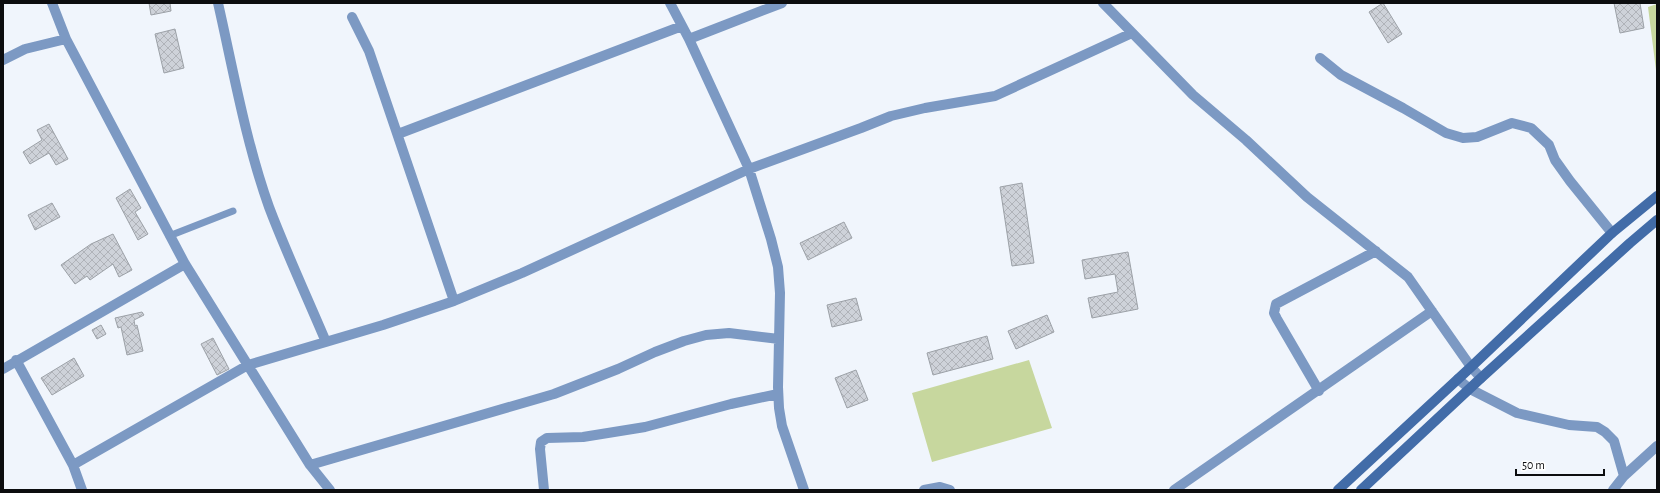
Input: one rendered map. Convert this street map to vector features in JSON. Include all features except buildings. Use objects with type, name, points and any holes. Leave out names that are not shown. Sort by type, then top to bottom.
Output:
[{"type":"street","points":[[52,3],[66,39],[169,236],[310,464],[330,490]]},
{"type":"street","points":[[218,3],[252,151],[269,206],[326,342]]},
{"type":"street","points":[[670,3],[689,38],[749,169],[771,239],[778,267],[780,293],[778,394],[782,426],[804,490]]},
{"type":"street","points":[[689,38],[782,3]]},
{"type":"street","points":[[1103,3],[1193,95],[1246,140],[1307,196],[1408,277],[1471,367],[1481,378]]},
{"type":"street","points":[[352,17],[369,51],[454,301]]},
{"type":"street","points":[[398,134],[682,26]]},
{"type":"street","points":[[73,465],[248,365],[383,325],[454,301],[522,272],[749,169],[891,116],[925,108],[995,96],[1132,33]]},
{"type":"street","points":[[3,60],[25,49],[66,39]]},
{"type":"street","points":[[1320,58],[1340,75],[1397,104],[1446,133],[1463,138],[1477,137],[1512,123],[1531,128],[1549,145],[1555,160],[1570,181],[1612,233]]},
{"type":"street","points":[[1338,490],[1471,367],[1612,233],[1657,196]]},
{"type":"street","points":[[1361,490],[1481,378],[1657,220]]},
{"type":"street","points":[[1319,391],[1274,313],[1276,304],[1376,251]]},
{"type":"street","points":[[3,369],[16,360],[185,264]]},
{"type":"street","points":[[1174,490],[1319,391],[1432,311]]},
{"type":"street","points":[[310,464],[554,394],[618,369],[655,352],[706,335],[729,333],[779,339]]},
{"type":"street","points":[[16,360],[73,465],[82,490]]},
{"type":"street","points":[[1458,378],[1470,389],[1517,413],[1570,425],[1597,427],[1605,432],[1614,441],[1624,476]]},
{"type":"street","points":[[544,490],[540,449],[541,442],[547,438],[583,437],[645,426],[731,404],[778,394]]},
{"type":"street","points":[[1400,432],[1411,442]]},
{"type":"street","points":[[1613,490],[1624,476],[1657,446]]},
{"type":"street","points":[[924,490],[940,487],[950,490]]},
{"type":"lane","points":[[169,236],[233,211]]},
{"type":"green space","points":[[1657,4],[1657,78],[1648,7]]},
{"type":"green space","points":[[1029,360],[1052,428],[932,462],[912,393]]}]
